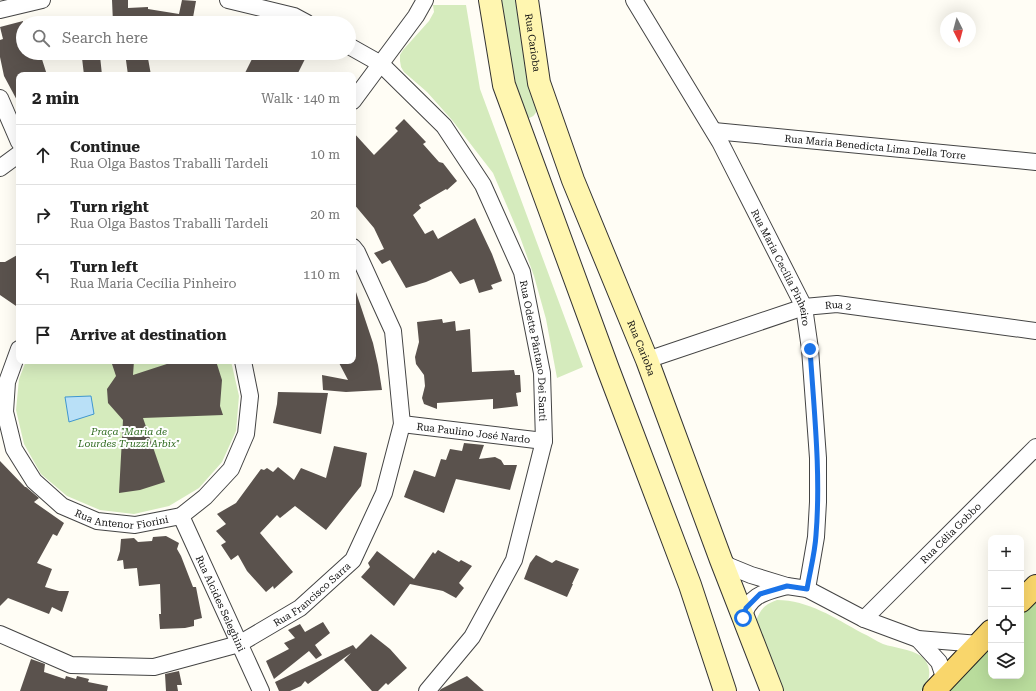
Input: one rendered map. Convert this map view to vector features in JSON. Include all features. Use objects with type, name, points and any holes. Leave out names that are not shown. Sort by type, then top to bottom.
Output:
[{"type":"main road","points":[[490,0],[504,85],[608,369],[690,585],[725,691]]},
{"type":"main road","name":"Rua Carioba","points":[[527,0],[539,83],[573,180],[647,360],[721,560],[772,691]]},
{"type":"main road","points":[[518,124],[526,126],[540,124],[550,113]]},
{"type":"main road","points":[[1024,598],[1036,586]]},
{"type":"main road","points":[[940,685],[985,638]]},
{"type":"street","points":[[0,10],[42,0]]},
{"type":"street","points":[[228,0],[294,16]]},
{"type":"street","points":[[356,98],[416,16],[425,0]]},
{"type":"street","name":"Rua Maria Cecília Pinheiro","points":[[634,0],[714,131],[804,307],[810,349],[818,466],[816,537],[807,589]]},
{"type":"street","name":"Rua Odette Pântano Dei Santi","points":[[356,50],[381,64],[444,126],[483,185],[522,272],[542,373],[544,441],[514,560],[472,637],[427,691]]},
{"type":"street","points":[[0,98],[16,135]]},
{"type":"street","name":"Rua Maria Benedicta Lima Della Torre","points":[[714,131],[1036,162]]},
{"type":"street","points":[[0,168],[16,156]]},
{"type":"street","name":"Rua Francisco Sarra","points":[[0,634],[71,665],[154,667],[239,644],[300,608],[353,560],[384,493],[402,424],[393,331],[356,251]]},
{"type":"street","name":"Rua 2","points":[[647,360],[804,307],[837,304],[1036,331]]},
{"type":"street","name":"Rua Antenor Fiorini","points":[[16,356],[4,382],[5,412],[14,449],[34,481],[62,506],[97,521],[135,525],[181,516],[205,497],[231,469],[246,434],[250,396],[244,364]]},
{"type":"street","name":"Rua Paulino José Nardo","points":[[402,424],[544,441]]},
{"type":"street","name":"Rua Célia Gobbo","points":[[864,619],[1036,447]]},
{"type":"street","name":"Rua Alcides Seleghini","points":[[181,516],[261,691]]},
{"type":"street","points":[[721,560],[729,566],[746,573],[787,586],[807,589],[864,619],[918,640],[985,638]]},
{"type":"street","points":[[743,618],[746,608],[760,594],[787,586]]},
{"type":"street","points":[[918,640],[939,662],[940,685]]},
{"type":"green space","points":[[494,0],[515,0],[527,75],[537,110],[533,116],[529,118],[521,118]]},
{"type":"green space","points":[[433,5],[466,5],[480,89],[583,367],[557,378],[546,319],[534,276],[519,234],[493,173],[452,120],[427,92],[404,72],[401,67],[400,55],[429,21],[434,12]]},
{"type":"green space","name":"Praça \"Maria de Lourdes Truzzi Arbix\"","points":[[25,364],[232,364],[239,396],[236,431],[222,462],[199,488],[169,506],[134,514],[100,510],[67,496],[41,474],[24,444],[16,410],[19,379]]},
{"type":"green space","points":[[777,600],[810,606],[883,644],[908,650],[921,656],[925,660],[929,669],[929,678],[927,683],[921,691],[780,691],[756,621],[759,614],[769,603]]},
{"type":"green space","points":[[1036,600],[1036,691],[948,691],[988,649],[988,679],[1024,679],[1024,612]]},
{"type":"water","points":[[91,396],[94,414],[69,422],[65,397]]},
{"type":"building","points":[[112,0],[128,0],[128,8],[148,7],[148,9],[179,14],[182,0],[196,1],[193,16],[113,16]]},
{"type":"building","points":[[16,23],[16,60],[42,60],[46,72],[16,72],[16,98],[4,76],[0,57],[0,40],[3,39],[0,27]]},
{"type":"building","points":[[82,60],[100,60],[102,72],[84,72]]},
{"type":"building","points":[[126,60],[148,60],[150,72],[128,72]]},
{"type":"building","points":[[252,60],[304,60],[298,72],[246,72]]},
{"type":"building","points":[[404,119],[426,142],[423,144],[439,162],[443,163],[457,181],[447,190],[446,189],[419,205],[421,208],[413,215],[425,234],[433,230],[438,239],[475,218],[492,254],[502,281],[491,285],[493,289],[479,293],[474,279],[460,284],[451,271],[426,282],[406,288],[390,260],[382,264],[374,253],[384,249],[374,228],[356,207],[356,135],[374,155],[398,131],[395,128]]},
{"type":"building","points":[[16,256],[16,306],[0,295],[0,262],[5,262]]},
{"type":"building","points":[[356,292],[373,343],[382,390],[346,392],[323,390],[322,375],[348,380],[340,364],[356,364]]},
{"type":"building","points":[[442,319],[443,323],[455,321],[456,331],[470,329],[472,372],[514,370],[515,375],[520,375],[521,392],[516,393],[518,406],[493,409],[493,399],[437,403],[437,409],[424,404],[422,398],[425,386],[424,375],[416,364],[415,357],[419,342],[417,322]]},
{"type":"building","points":[[112,364],[134,364],[133,375],[167,364],[217,364],[222,380],[220,406],[223,415],[143,418],[165,482],[140,490],[119,493],[123,420],[108,403],[107,389],[116,376]]},
{"type":"building","points":[[278,392],[328,393],[321,434],[273,423]]},
{"type":"building","points":[[464,443],[484,445],[479,459],[495,457],[501,460],[504,465],[517,465],[510,490],[456,479],[444,513],[404,497],[414,470],[435,477],[441,459],[446,460],[450,449],[462,451]]},
{"type":"building","points":[[334,446],[367,453],[361,486],[326,530],[295,506],[280,518],[277,515],[260,533],[293,572],[274,589],[273,586],[266,592],[247,571],[238,555],[231,560],[221,545],[226,542],[216,531],[226,524],[217,514],[236,503],[261,469],[264,470],[267,468],[273,472],[278,467],[294,480],[301,468],[326,478]]},
{"type":"building","points":[[0,461],[25,487],[39,498],[34,502],[64,523],[57,536],[53,534],[37,563],[52,569],[45,587],[59,591],[69,591],[62,612],[52,607],[49,614],[8,598],[0,606]]},
{"type":"building","points":[[166,536],[179,543],[177,549],[193,587],[196,587],[202,618],[194,620],[194,626],[185,628],[160,629],[160,584],[139,586],[137,568],[124,569],[123,560],[117,561],[121,539],[134,538],[138,542],[152,541],[153,537]]},
{"type":"building","points":[[438,550],[459,562],[461,560],[472,566],[459,583],[464,588],[456,598],[443,591],[410,584],[394,606],[361,577],[370,567],[368,563],[377,551],[414,579],[433,552],[435,554]]},
{"type":"building","points":[[536,555],[552,563],[556,560],[579,569],[567,597],[524,579],[530,563]]},
{"type":"building","points":[[323,622],[330,633],[315,645],[322,655],[316,659],[309,651],[274,679],[266,661],[289,649],[284,643],[295,638],[288,630],[300,624],[305,632]]},
{"type":"building","points":[[371,634],[390,649],[407,668],[388,685],[386,683],[378,691],[372,691],[344,660],[351,653],[308,684],[305,681],[301,686],[290,691],[279,691],[275,682],[353,645],[356,649]]},
{"type":"building","points":[[31,659],[45,664],[44,672],[65,679],[66,676],[76,679],[77,676],[89,679],[88,682],[108,686],[107,691],[20,691]]},
{"type":"building","points":[[179,671],[182,685],[177,685],[178,691],[166,691],[165,674]]},
{"type":"building","points":[[467,676],[484,691],[439,691],[441,689]]},
{"type":"route","points":[[743,618],[746,608],[760,594],[787,586],[807,589],[816,537],[818,502],[818,458],[810,349]]}]
